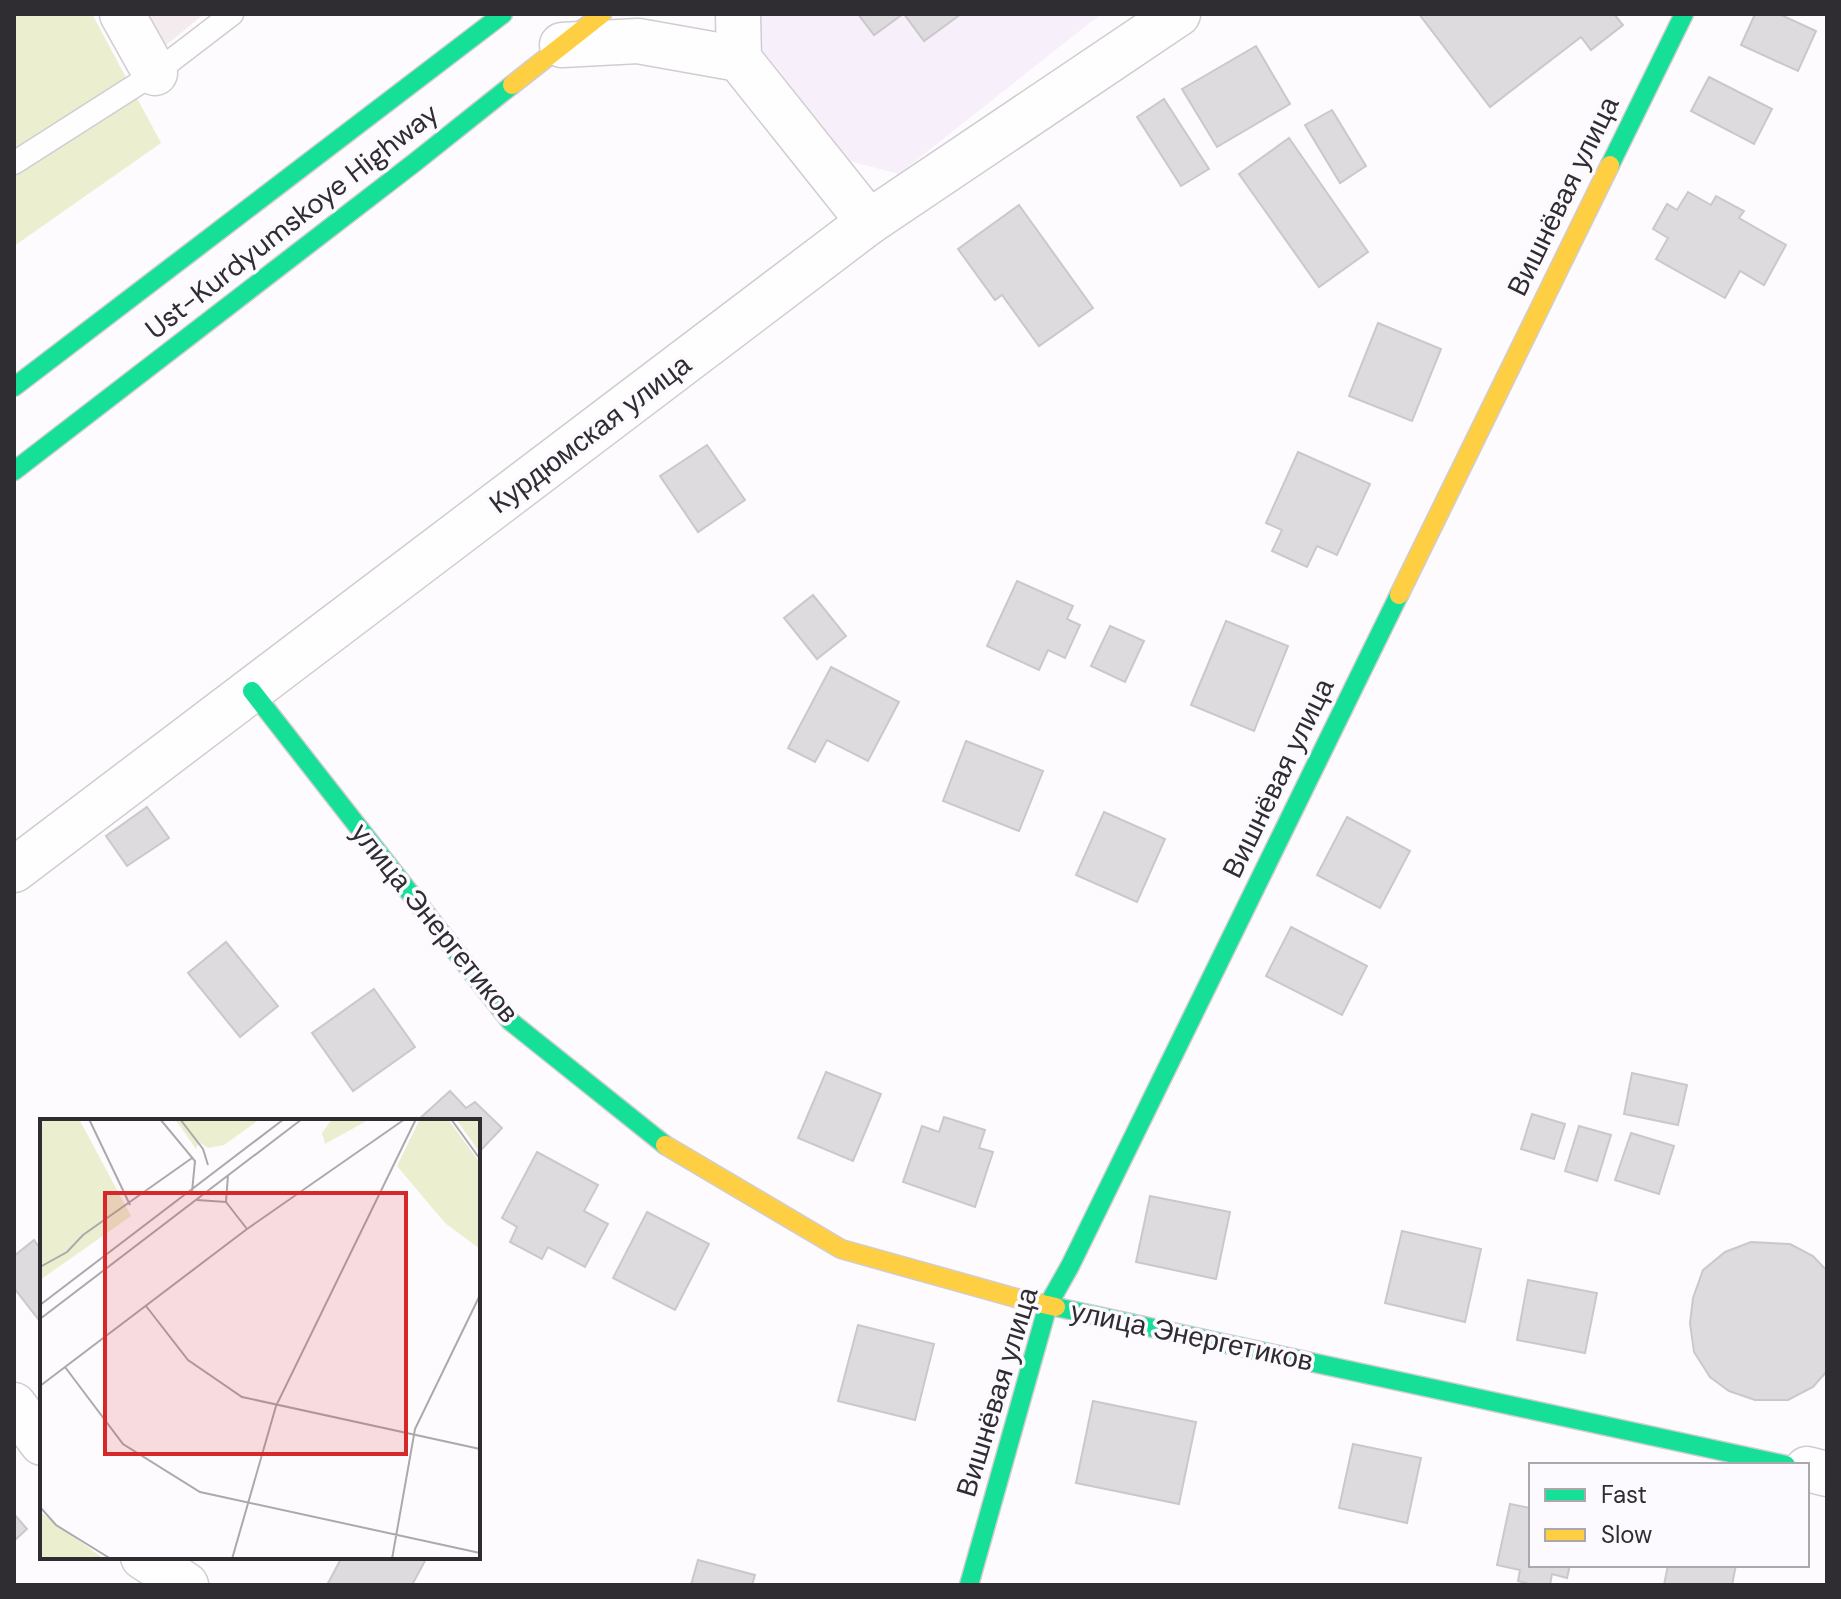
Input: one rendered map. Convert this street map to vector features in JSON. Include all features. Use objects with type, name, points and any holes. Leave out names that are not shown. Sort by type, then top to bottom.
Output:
[{"type":"street","points":[[122,14],[155,73]]},
{"type":"street","name":"Ust-Kurdyumskoye Highway","points":[[14,387],[503,14]]},
{"type":"street","name":"Ust-Kurdyumskoye Highway","points":[[14,471],[602,14]]},
{"type":"street","points":[[738,14],[739,59],[869,222]]},
{"type":"street","name":"Курдюмская улица","points":[[14,870],[869,222],[1178,14]]},
{"type":"street","name":"Вишнёвая улица","points":[[969,1585],[1048,1305],[1070,1266],[1684,14]]},
{"type":"street","points":[[562,45],[638,41],[739,59]]},
{"type":"street","name":"улица Энергетиков","points":[[252,691],[510,1021],[670,1149],[841,1249],[1048,1305],[1777,1463]]},
{"type":"street","points":[[14,1405],[40,1440]]},
{"type":"street","points":[[146,1559],[186,1585]]},
{"type":"lane","points":[[14,163],[155,73],[232,14]]},
{"type":"shaded area","points":[[146,14],[204,14],[165,46]]},
{"type":"shaded area","points":[[761,14],[1101,14],[899,174],[849,161],[761,55]]},
{"type":"green space","points":[[14,14],[92,14],[161,143],[14,246]]},
{"type":"building","points":[[858,14],[903,14],[874,35]]},
{"type":"building","points":[[904,14],[961,14],[924,41]]},
{"type":"building","points":[[1419,14],[1614,14],[1623,25],[1591,50],[1581,37],[1490,107]]},
{"type":"building","points":[[1755,14],[1779,14],[1816,31],[1798,71],[1741,45]]},
{"type":"building","points":[[1256,46],[1290,104],[1217,147],[1182,89]]},
{"type":"building","points":[[1709,77],[1772,109],[1754,144],[1691,111]]},
{"type":"building","points":[[1164,99],[1209,169],[1181,186],[1137,117]]},
{"type":"building","points":[[1332,110],[1366,166],[1340,183],[1305,125]]},
{"type":"building","points":[[1289,138],[1368,252],[1319,287],[1239,174]]},
{"type":"building","points":[[1688,192],[1711,205],[1716,196],[1744,211],[1739,218],[1786,245],[1764,285],[1740,271],[1725,298],[1656,259],[1668,238],[1653,229],[1667,204],[1677,210]]},
{"type":"building","points":[[1019,205],[1093,308],[1039,346],[1002,295],[995,300],[958,249]]},
{"type":"building","points":[[1378,323],[1441,349],[1412,421],[1349,396]]},
{"type":"building","points":[[707,445],[745,500],[698,532],[660,476]]},
{"type":"building","points":[[1298,452],[1370,484],[1337,555],[1317,546],[1307,567],[1272,551],[1282,530],[1266,523]]},
{"type":"building","points":[[1017,581],[1073,606],[1067,619],[1080,625],[1065,658],[1048,650],[1039,670],[987,646]]},
{"type":"building","points":[[813,595],[846,636],[817,659],[784,618]]},
{"type":"building","points":[[1226,621],[1288,646],[1254,731],[1191,705]]},
{"type":"building","points":[[1110,626],[1144,641],[1125,682],[1091,666]]},
{"type":"building","points":[[831,667],[899,702],[868,761],[827,740],[815,762],[788,748]]},
{"type":"building","points":[[966,741],[1043,771],[1019,831],[943,801]]},
{"type":"building","points":[[147,807],[169,838],[127,866],[106,836]]},
{"type":"building","points":[[1104,812],[1165,839],[1137,902],[1076,875]]},
{"type":"building","points":[[1347,817],[1410,851],[1380,908],[1317,875]]},
{"type":"building","points":[[1291,927],[1367,966],[1342,1015],[1266,976]]},
{"type":"building","points":[[226,942],[278,1006],[240,1037],[188,973]]},
{"type":"building","points":[[374,989],[415,1047],[353,1091],[312,1033]]},
{"type":"building","points":[[826,1072],[881,1094],[853,1161],[798,1138]]},
{"type":"building","points":[[1632,1073],[1687,1085],[1678,1125],[1624,1114]]},
{"type":"building","points":[[450,1091],[466,1108],[475,1102],[502,1128],[480,1151],[480,1119],[419,1119]]},
{"type":"building","points":[[1532,1114],[1565,1124],[1554,1159],[1521,1149]]},
{"type":"building","points":[[944,1117],[985,1130],[979,1148],[993,1152],[975,1207],[903,1182],[922,1126],[939,1132]]},
{"type":"building","points":[[1579,1126],[1611,1135],[1597,1181],[1565,1171]]},
{"type":"building","points":[[1631,1133],[1674,1146],[1659,1194],[1615,1180]]},
{"type":"building","points":[[537,1152],[598,1185],[584,1211],[608,1224],[585,1267],[548,1247],[542,1259],[510,1242],[517,1227],[502,1218]]},
{"type":"building","points":[[1150,1196],[1230,1212],[1216,1279],[1136,1262]]},
{"type":"building","points":[[647,1212],[709,1244],[675,1310],[613,1278]]},
{"type":"building","points":[[1402,1231],[1481,1249],[1465,1322],[1385,1303]]},
{"type":"building","points":[[34,1240],[40,1248],[40,1321],[14,1288],[14,1256]]},
{"type":"building","points":[[1751,1242],[1790,1244],[1813,1256],[1827,1271],[1827,1371],[1813,1387],[1788,1400],[1755,1400],[1729,1391],[1710,1377],[1694,1352],[1690,1323],[1693,1298],[1703,1270],[1725,1252]]},
{"type":"building","points":[[1528,1280],[1597,1293],[1585,1353],[1517,1340]]},
{"type":"building","points":[[858,1325],[934,1344],[915,1420],[838,1401]]},
{"type":"building","points":[[1093,1401],[1196,1422],[1179,1504],[1076,1483]]},
{"type":"building","points":[[1353,1444],[1421,1458],[1407,1523],[1339,1508]]},
{"type":"building","points":[[1510,1504],[1529,1508],[1529,1567],[1570,1567],[1567,1578],[1552,1574],[1550,1585],[1535,1585],[1518,1581],[1520,1570],[1497,1565]]},
{"type":"building","points":[[14,1514],[27,1529],[14,1541]]},
{"type":"building","points":[[341,1559],[426,1559],[412,1585],[327,1585]]},
{"type":"building","points":[[698,1560],[755,1575],[752,1585],[691,1585]]},
{"type":"building","points":[[1668,1567],[1736,1567],[1732,1585],[1664,1585]]},
{"type":"traffic: fast","points":[[14,387],[503,14]]},
{"type":"traffic: fast","points":[[1610,165],[1684,14]]},
{"type":"traffic: fast","points":[[14,471],[512,85]]},
{"type":"traffic: fast","points":[[969,1585],[1048,1305],[1070,1266],[1399,595]]},
{"type":"traffic: fast","points":[[252,691],[510,1021],[665,1145]]},
{"type":"traffic: fast","points":[[1056,1307],[1777,1463]]},
{"type":"traffic: slow","points":[[512,85],[602,14]]},
{"type":"traffic: slow","points":[[1399,595],[1610,165]]},
{"type":"traffic: slow","points":[[665,1145],[841,1249],[1056,1307]]}]
